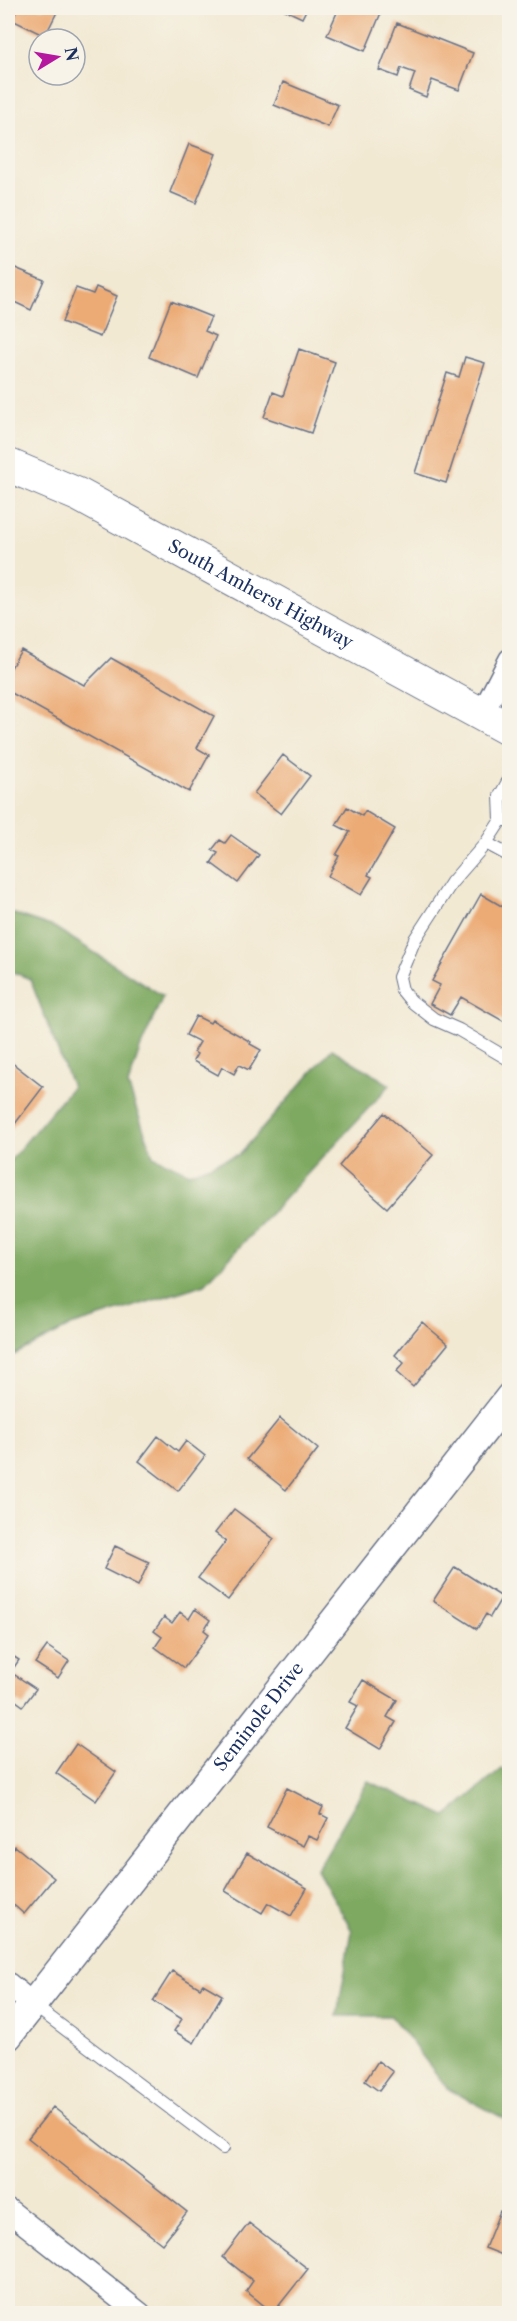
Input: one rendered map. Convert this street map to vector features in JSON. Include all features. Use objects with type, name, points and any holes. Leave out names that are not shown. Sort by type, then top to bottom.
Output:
[{"type":"main road","name":"South Amherst Highway","points":[[8,465],[79,495],[496,722]]},
{"type":"street","points":[[496,722],[510,660]]},
{"type":"street","name":"Seminole Drive","points":[[8,2036],[510,1396]]},
{"type":"street","points":[[8,1983],[32,2004]]},
{"type":"street","points":[[8,2210],[140,2313]]},
{"type":"lane","points":[[510,778],[500,796],[506,820],[452,882],[415,939],[399,977],[402,990],[411,1001],[434,1019],[459,1030],[510,1060]]},
{"type":"lane","points":[[486,843],[510,856]]},
{"type":"lane","points":[[32,2004],[223,2148]]},
{"type":"green space","points":[[8,912],[54,927],[163,996],[140,1049],[128,1085],[153,1156],[189,1173],[240,1154],[332,1049],[390,1085],[205,1284],[71,1326],[8,1358],[8,1163],[72,1087],[30,979],[8,970]]},
{"type":"green space","points":[[502,1769],[510,1772],[509,2121],[448,2089],[391,2016],[337,2016],[352,1931],[317,1869],[368,1781],[446,1816]]},
{"type":"building","points":[[18,8],[59,8],[50,27],[27,27],[12,20]]},
{"type":"building","points":[[281,8],[307,8],[302,18]]},
{"type":"building","points":[[339,8],[383,8],[365,51],[327,35]]},
{"type":"building","points":[[397,23],[473,53],[459,90],[432,80],[426,97],[409,90],[415,73],[401,68],[398,77],[379,70]]},
{"type":"building","points":[[283,82],[338,105],[328,127],[274,105]]},
{"type":"building","points":[[189,144],[216,154],[196,203],[170,192]]},
{"type":"building","points":[[13,267],[44,280],[31,310],[8,299],[8,271],[11,273]]},
{"type":"building","points":[[96,287],[117,296],[100,337],[62,322],[76,288],[93,294]]},
{"type":"building","points":[[171,301],[211,317],[205,331],[216,336],[198,378],[149,357]]},
{"type":"building","points":[[299,349],[335,362],[311,433],[264,417],[273,392],[283,396]]},
{"type":"building","points":[[465,357],[485,363],[446,483],[415,473],[447,373],[459,377]]},
{"type":"building","points":[[21,650],[84,685],[111,658],[214,716],[197,748],[209,755],[189,792],[8,691],[8,673]]},
{"type":"building","points":[[283,755],[310,776],[281,814],[254,793]]},
{"type":"building","points":[[347,807],[362,816],[365,811],[395,829],[368,875],[372,877],[361,895],[328,876],[339,856],[336,855],[350,832],[336,825]]},
{"type":"building","points":[[231,835],[259,855],[238,883],[211,863],[218,853],[212,850],[220,840],[225,843]]},
{"type":"building","points":[[481,894],[510,911],[510,1025],[461,997],[450,1015],[430,1004],[440,985],[432,981]]},
{"type":"building","points":[[196,1016],[210,1023],[212,1020],[261,1050],[249,1070],[239,1065],[234,1074],[222,1067],[218,1075],[193,1061],[197,1054],[194,1052],[200,1042],[186,1035]]},
{"type":"building","points":[[11,1062],[43,1087],[8,1133],[8,1067]]},
{"type":"building","points":[[384,1113],[433,1155],[387,1208],[339,1166]]},
{"type":"building","points":[[422,1322],[448,1344],[413,1387],[396,1372],[404,1363],[395,1355]]},
{"type":"building","points":[[280,1418],[318,1449],[286,1490],[247,1459]]},
{"type":"building","points":[[158,1436],[178,1452],[186,1441],[205,1456],[178,1491],[139,1461]]},
{"type":"building","points":[[234,1509],[274,1539],[228,1600],[198,1578],[226,1541],[215,1533]]},
{"type":"building","points":[[115,1546],[149,1562],[138,1586],[104,1569]]},
{"type":"building","points":[[455,1567],[502,1597],[490,1617],[486,1614],[477,1629],[433,1601]]},
{"type":"building","points":[[195,1609],[210,1620],[204,1630],[209,1634],[184,1668],[155,1647],[162,1637],[154,1631],[164,1617],[172,1623],[180,1612],[189,1619]]},
{"type":"building","points":[[47,1646],[69,1661],[58,1678],[35,1663]]},
{"type":"building","points":[[8,1653],[19,1660],[8,1676]]},
{"type":"building","points":[[15,1675],[36,1689],[23,1706],[8,1695],[8,1686]]},
{"type":"building","points":[[363,1680],[397,1700],[387,1717],[396,1722],[380,1749],[345,1728],[358,1706],[350,1702]]},
{"type":"building","points":[[76,1744],[116,1772],[96,1801],[56,1773]]},
{"type":"building","points":[[287,1788],[323,1807],[320,1814],[328,1818],[317,1840],[308,1836],[303,1846],[267,1827]]},
{"type":"building","points":[[15,1846],[54,1878],[24,1914],[8,1900],[8,1856]]},
{"type":"building","points":[[247,1853],[307,1888],[291,1916],[268,1903],[262,1913],[225,1891]]},
{"type":"building","points":[[172,1971],[200,1988],[203,1984],[222,1995],[194,2043],[174,2031],[182,2019],[153,2001]]},
{"type":"building","points":[[378,2061],[393,2072],[379,2091],[365,2081]]},
{"type":"building","points":[[53,2107],[187,2212],[162,2244],[28,2138]]},
{"type":"building","points":[[500,2211],[510,2216],[510,2258],[485,2248]]},
{"type":"building","points":[[249,2223],[308,2269],[273,2313],[246,2291],[253,2281],[223,2257]]}]
